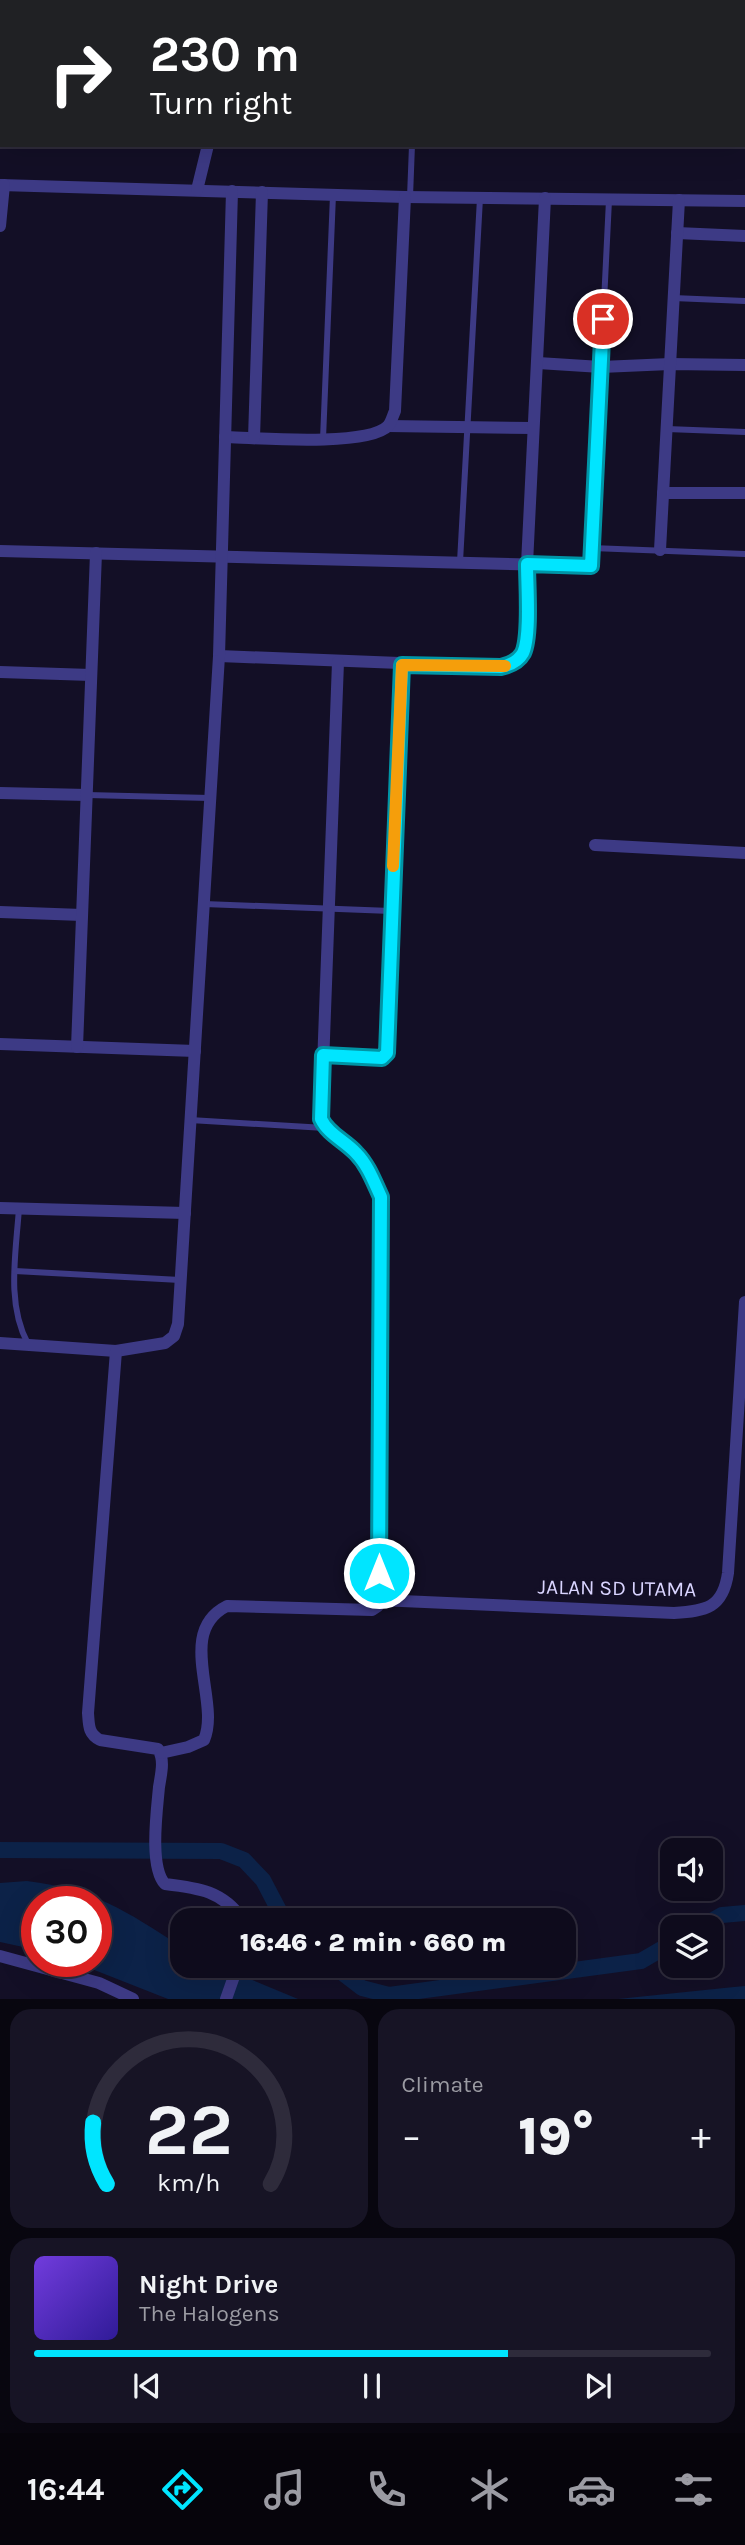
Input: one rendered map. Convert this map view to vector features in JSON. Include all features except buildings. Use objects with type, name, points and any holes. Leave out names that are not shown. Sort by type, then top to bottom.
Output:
[{"type":"street","points":[[197,190],[208,147]]},
{"type":"street","points":[[0,226],[2,185],[407,197],[745,201]]},
{"type":"street","points":[[0,1343],[116,1351],[165,1343],[174,1336],[178,1324],[219,656],[232,191]]},
{"type":"street","points":[[254,438],[262,192]]},
{"type":"street","points":[[388,426],[395,411],[407,197]]},
{"type":"street","points":[[219,656],[501,667],[513,664],[523,654],[526,641],[527,564],[545,198]]},
{"type":"street","points":[[660,551],[678,200]]},
{"type":"street","points":[[677,233],[745,236]]},
{"type":"street","points":[[538,363],[601,368],[670,364],[745,365]]},
{"type":"street","points":[[225,437],[358,437],[388,426],[533,428]]},
{"type":"street","points":[[663,493],[745,493]]},
{"type":"street","points":[[0,551],[591,566]]},
{"type":"street","points":[[77,1047],[96,553]]},
{"type":"street","points":[[116,1351],[88,1713],[90,1732],[100,1740],[153,1747],[161,1753],[204,1740],[208,1731],[203,1687],[202,1633],[215,1612],[227,1606],[372,1610],[378,1606],[379,1600],[381,1197],[358,1154],[325,1128],[321,1119],[338,662]]},
{"type":"street","points":[[0,672],[91,675]]},
{"type":"street","points":[[0,793],[87,795]]},
{"type":"street","points":[[595,845],[745,853]]},
{"type":"street","points":[[0,912],[82,915]]},
{"type":"street","points":[[0,1044],[195,1051]]},
{"type":"street","points":[[323,1055],[382,1058]]},
{"type":"street","points":[[0,1208],[185,1213]]},
{"type":"street","name":"JALAN SD UTAMA","points":[[379,1600],[674,1613],[707,1609],[726,1589],[728,1573],[745,1302]]},
{"type":"street","points":[[161,1753],[156,1867],[160,1878],[165,1884],[218,1894],[234,1908]]},
{"type":"street","points":[[0,1956],[99,1983],[133,1999]]},
{"type":"street","points":[[226,1999],[233,1978]]},
{"type":"lane","points":[[407,197],[412,147]]},
{"type":"lane","points":[[323,439],[333,195]]},
{"type":"lane","points":[[460,562],[480,198]]},
{"type":"lane","points":[[591,566],[609,199]]},
{"type":"lane","points":[[673,298],[745,301]]},
{"type":"lane","points":[[667,429],[745,432]]},
{"type":"lane","points":[[592,548],[745,554]]},
{"type":"lane","points":[[382,1058],[387,1053],[388,1045],[390,911],[402,665]]},
{"type":"lane","points":[[87,795],[210,798]]},
{"type":"lane","points":[[204,904],[390,911]]},
{"type":"lane","points":[[190,1119],[325,1128]]},
{"type":"lane","points":[[19,1208],[15,1271],[16,1312],[20,1331],[29,1346]]},
{"type":"lane","points":[[15,1271],[180,1280]]},
{"type":"water","points":[[27,1881],[55,1886],[21,1886],[21,1947],[0,1942],[0,1883]]},
{"type":"water","points":[[112,1905],[170,1939],[170,1978],[247,1978],[298,1999],[168,1999],[112,1977]]},
{"type":"water","points":[[745,1986],[745,1999],[618,1999],[734,1987]]},
{"type":"waterway","points":[[0,1850],[221,1851],[244,1860],[263,1880],[278,1908]]},
{"type":"waterway","points":[[722,1915],[745,1913]]},
{"type":"waterway","points":[[576,1970],[641,1961],[660,1950]]},
{"type":"waterway","points":[[349,1978],[362,1988],[389,1995],[515,1978]]},
{"type":"slow traffic","points":[[393,866],[402,665],[505,666]]},
{"type":"route","points":[[379,1573],[381,1197],[358,1154],[325,1128],[321,1119],[323,1055],[382,1058],[387,1053],[390,911],[402,665],[501,667],[513,664],[523,654],[526,641],[527,564],[591,566],[603,319]]}]
